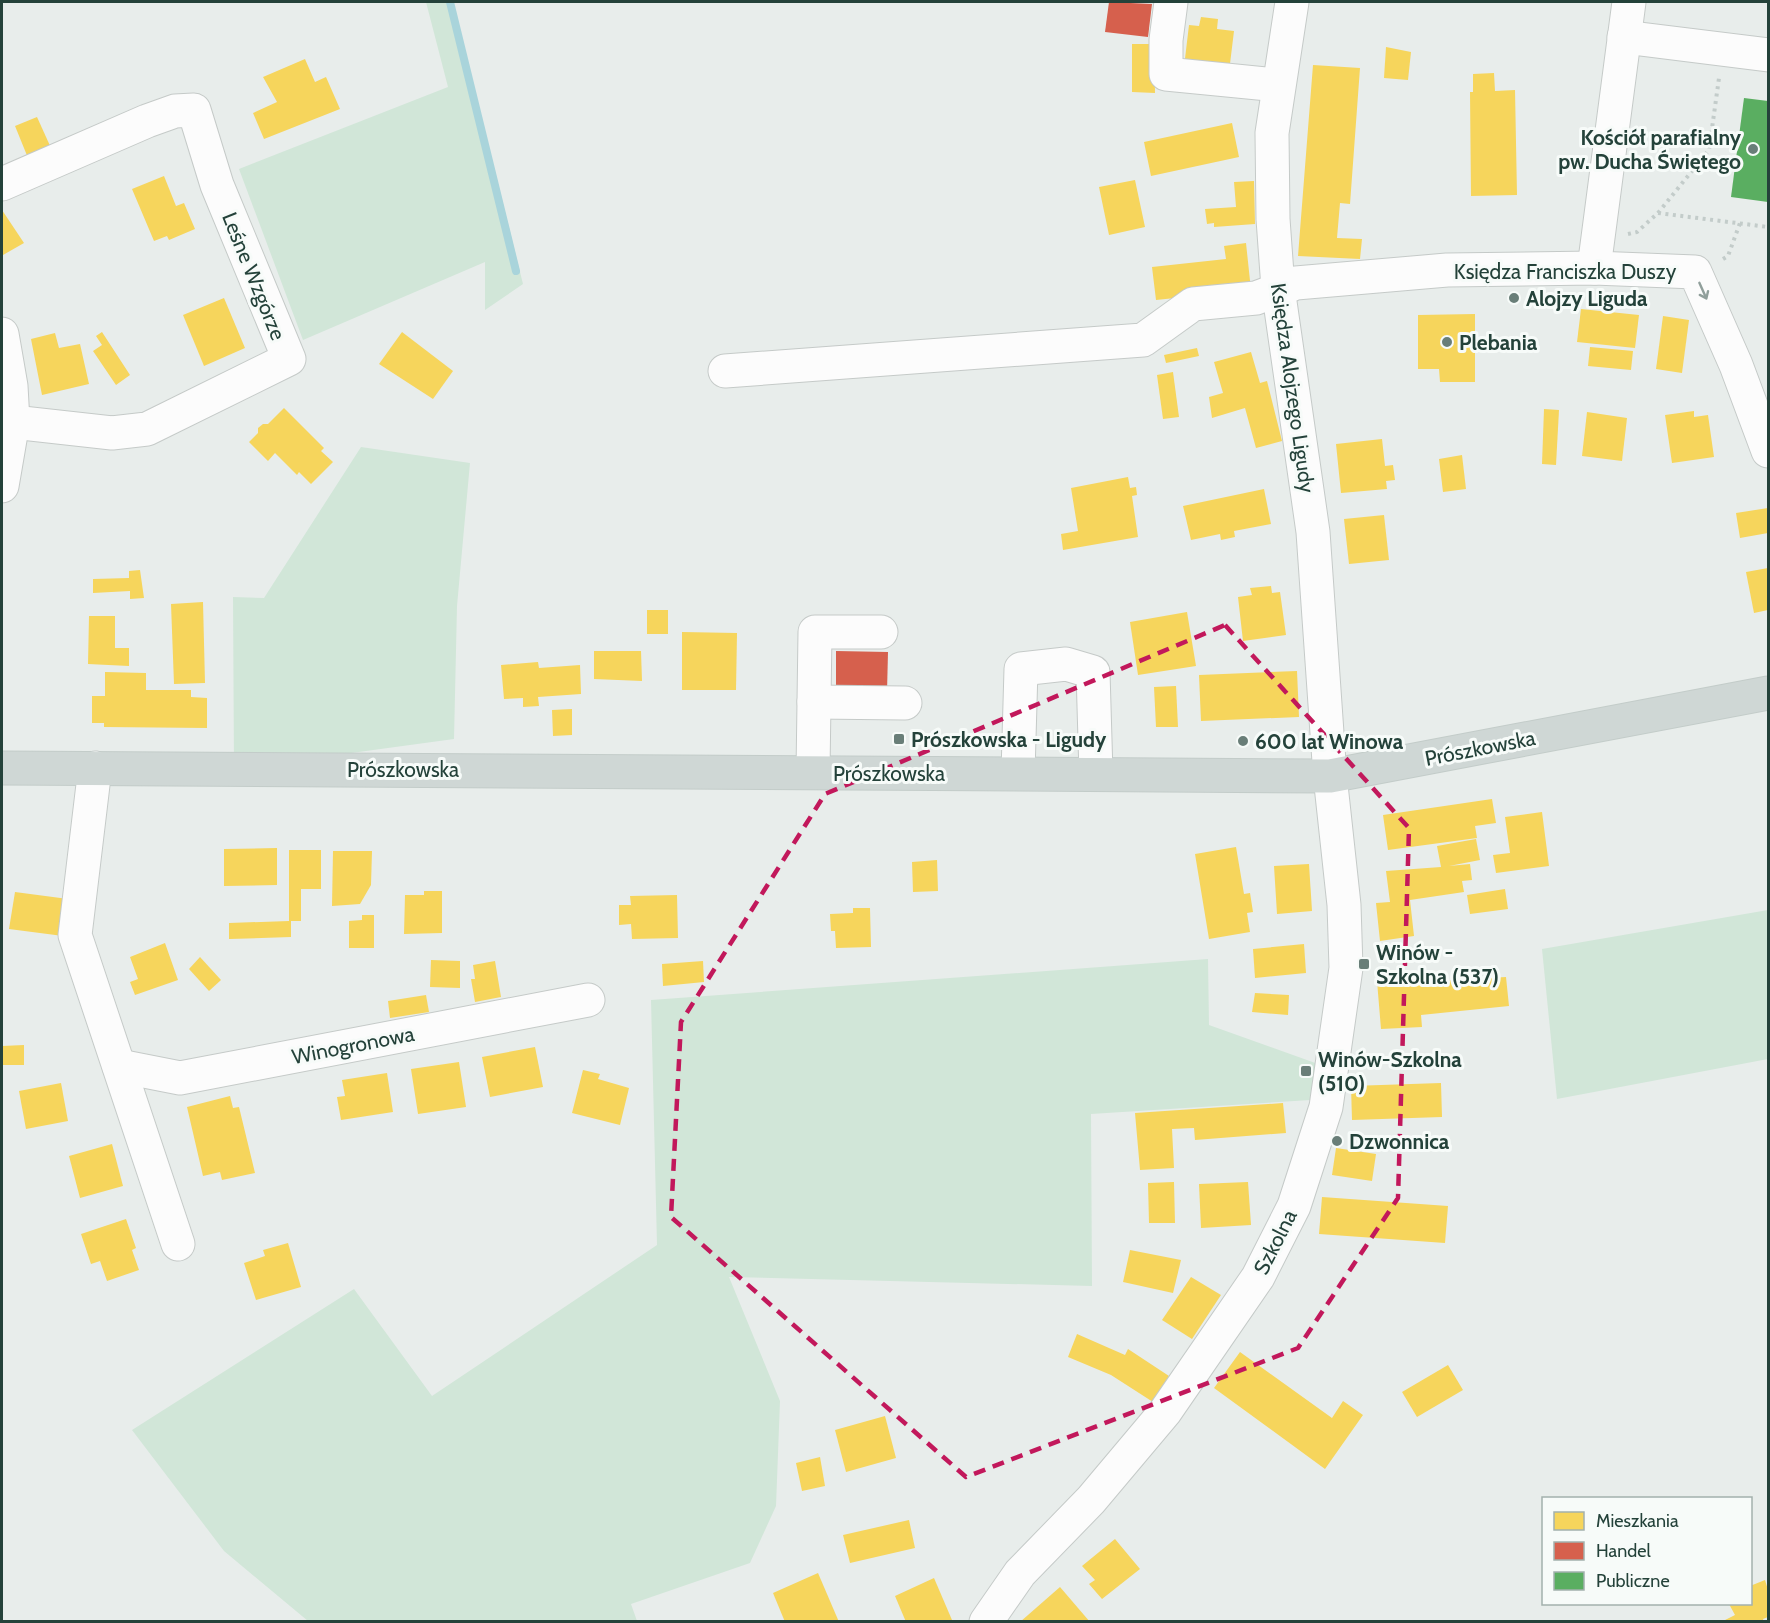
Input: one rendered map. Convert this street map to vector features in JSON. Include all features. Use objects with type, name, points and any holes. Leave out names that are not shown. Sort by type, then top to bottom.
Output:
[{"type":"main road","name":"Prószkowska","points":[[2,768],[1330,776],[1768,693]]},
{"type":"street","points":[[1170,2],[1166,40],[1166,74],[1277,85]]},
{"type":"street","name":"Księdza Alojzego Ligudy","points":[[1292,2],[1277,85],[1272,133],[1272,176],[1278,288],[1313,532],[1330,776]]},
{"type":"street","points":[[1595,253],[1629,2]]},
{"type":"street","points":[[1624,37],[1768,55]]},
{"type":"street","name":"Leśne Wzgórze","points":[[2,184],[147,121],[175,111],[194,110],[217,185],[289,359],[147,429],[112,433],[13,422]]},
{"type":"street","name":"Księdza Franciszka Duszy","points":[[725,371],[1143,340],[1193,304],[1256,298],[1296,283],[1447,270],[1595,253],[1695,272],[1737,365],[1768,451]]},
{"type":"street","points":[[2,334],[11,386],[13,422],[2,486]]},
{"type":"street","points":[[813,772],[815,632],[881,632]]},
{"type":"street","points":[[1018,774],[1021,669],[1066,664],[1093,672],[1096,774]]},
{"type":"street","points":[[814,702],[905,703]]},
{"type":"street","points":[[94,768],[75,935],[178,1244]]},
{"type":"street","name":"Szkolna","points":[[986,1622],[1020,1573],[1091,1500],[1165,1412],[1258,1277],[1294,1206],[1326,1107],[1346,968],[1344,905],[1330,776]]},
{"type":"street","name":"Winogronowa","points":[[119,1066],[180,1078],[588,1000]]},
{"type":"path","points":[[1595,253],[1637,232],[1658,213],[1709,150],[1719,77]]},
{"type":"path","points":[[1658,213],[1768,227]]},
{"type":"path","points":[[1695,272],[1728,256],[1740,223]]},
{"type":"highlighted area","points":[[1225,625],[1409,828],[1398,1198],[1298,1348],[966,1477],[671,1217],[681,1022],[825,794]]},
{"type":"green space","points":[[426,2],[453,2],[523,284],[485,310],[485,262],[303,340],[239,169],[448,87]]},
{"type":"green space","points":[[361,447],[470,463],[457,606],[454,739],[234,769],[233,597],[264,598]]},
{"type":"green space","points":[[1768,910],[1768,1059],[1557,1099],[1542,949]]},
{"type":"green space","points":[[1208,959],[1209,1025],[1332,1069],[1327,1099],[1091,1114],[1092,1286],[729,1277],[780,1401],[776,1506],[750,1563],[631,1604],[637,1621],[308,1621],[224,1551],[132,1430],[354,1289],[432,1396],[657,1245],[651,1000]]},
{"type":"building: Mieszkania","points":[[1201,17],[1218,19],[1217,29],[1234,31],[1229,72],[1184,67],[1189,25],[1199,26]]},
{"type":"building: Mieszkania","points":[[1132,44],[1154,44],[1155,93],[1132,92]]},
{"type":"building: Mieszkania","points":[[1386,47],[1411,52],[1408,80],[1384,78]]},
{"type":"building: Mieszkania","points":[[305,59],[315,82],[326,77],[340,109],[264,139],[253,113],[277,102],[263,77]]},
{"type":"building: Mieszkania","points":[[1313,65],[1360,68],[1350,204],[1340,203],[1337,238],[1362,239],[1360,259],[1298,256]]},
{"type":"building: Mieszkania","points":[[1494,73],[1495,91],[1515,90],[1517,195],[1471,196],[1470,92],[1473,92],[1473,74]]},
{"type":"building: Mieszkania","points":[[37,117],[51,148],[28,158],[15,126]]},
{"type":"building: Mieszkania","points":[[1232,123],[1239,157],[1151,176],[1144,142]]},
{"type":"building: Mieszkania","points":[[164,176],[176,206],[184,203],[195,229],[169,240],[167,236],[154,241],[132,189]]},
{"type":"building: Mieszkania","points":[[1135,180],[1145,227],[1109,235],[1099,187]]},
{"type":"building: Mieszkania","points":[[1254,181],[1255,224],[1214,227],[1214,223],[1207,224],[1205,209],[1236,207],[1234,182]]},
{"type":"building: Mieszkania","points":[[2,210],[24,243],[3,255],[2,253]]},
{"type":"building: Mieszkania","points":[[1246,243],[1251,290],[1156,300],[1152,267],[1226,259],[1224,246]]},
{"type":"building: Mieszkania","points":[[224,298],[245,348],[204,366],[183,315]]},
{"type":"building: Mieszkania","points":[[1581,309],[1639,315],[1635,348],[1577,342]]},
{"type":"building: Mieszkania","name":"Plebania","points":[[1475,314],[1475,382],[1440,382],[1439,369],[1418,369],[1418,315]]},
{"type":"building: Mieszkania","points":[[1663,316],[1689,320],[1682,373],[1656,369]]},
{"type":"building: Mieszkania","points":[[102,332],[130,375],[116,385],[93,351],[102,345],[96,336]]},
{"type":"building: Mieszkania","points":[[402,332],[453,371],[433,399],[379,364]]},
{"type":"building: Mieszkania","points":[[55,333],[59,348],[80,344],[89,384],[42,395],[31,339]]},
{"type":"building: Mieszkania","points":[[1590,347],[1633,351],[1631,370],[1588,366]]},
{"type":"building: Mieszkania","points":[[1197,348],[1199,356],[1166,363],[1164,355]]},
{"type":"building: Mieszkania","points":[[1251,352],[1260,383],[1267,381],[1282,441],[1256,448],[1245,408],[1212,418],[1209,397],[1223,393],[1214,362]]},
{"type":"building: Mieszkania","points":[[1173,372],[1179,417],[1163,419],[1157,375]]},
{"type":"building: Mieszkania","points":[[284,408],[324,448],[321,451],[333,462],[311,484],[299,472],[297,475],[275,453],[268,461],[249,442],[258,433],[258,428],[263,424],[268,424]]},
{"type":"building: Mieszkania","points":[[1544,409],[1559,410],[1556,465],[1542,464]]},
{"type":"building: Mieszkania","points":[[1694,411],[1694,417],[1708,415],[1714,457],[1672,463],[1665,415]]},
{"type":"building: Mieszkania","points":[[1587,412],[1627,418],[1622,461],[1582,456]]},
{"type":"building: Mieszkania","points":[[1382,439],[1385,466],[1393,465],[1395,480],[1386,481],[1387,489],[1341,493],[1336,444]]},
{"type":"building: Mieszkania","points":[[1462,455],[1466,489],[1443,492],[1439,459]]},
{"type":"building: Mieszkania","points":[[1128,477],[1130,488],[1136,487],[1137,495],[1132,496],[1138,537],[1063,550],[1061,534],[1078,531],[1071,488]]},
{"type":"building: Mieszkania","points":[[1264,489],[1271,524],[1234,531],[1235,537],[1221,540],[1220,534],[1191,540],[1183,506]]},
{"type":"building: Mieszkania","points":[[1768,508],[1768,533],[1740,538],[1736,513]]},
{"type":"building: Mieszkania","points":[[1384,515],[1389,560],[1349,564],[1344,519]]},
{"type":"building: Mieszkania","points":[[1768,568],[1768,610],[1754,613],[1746,572]]},
{"type":"building: Mieszkania","points":[[140,570],[144,598],[130,599],[130,591],[93,593],[93,579],[129,578],[129,571]]},
{"type":"building: Mieszkania","points":[[1271,586],[1272,593],[1280,592],[1286,635],[1243,641],[1238,597],[1252,595],[1250,588]]},
{"type":"building: Mieszkania","points":[[203,602],[205,683],[174,684],[171,604]]},
{"type":"building: Mieszkania","points":[[647,610],[668,610],[668,634],[647,634]]},
{"type":"building: Mieszkania","points":[[1187,612],[1196,666],[1138,675],[1130,622]]},
{"type":"building: Mieszkania","points":[[89,616],[115,616],[115,648],[129,648],[129,666],[88,664]]},
{"type":"building: Mieszkania","points":[[682,632],[737,633],[736,690],[682,690]]},
{"type":"building: Mieszkania","points":[[594,651],[641,651],[642,681],[594,679]]},
{"type":"building: Mieszkania","points":[[538,662],[539,668],[580,665],[581,694],[538,697],[539,706],[523,707],[523,698],[504,699],[501,665]]},
{"type":"building: Mieszkania","points":[[1297,671],[1299,717],[1201,721],[1199,675]]},
{"type":"building: Mieszkania","points":[[105,672],[146,673],[146,690],[191,690],[191,697],[207,698],[207,728],[104,727],[104,723],[92,723],[92,696],[105,696]]},
{"type":"building: Mieszkania","points":[[1176,686],[1178,727],[1156,727],[1154,687]]},
{"type":"building: Mieszkania","points":[[572,709],[572,735],[553,736],[552,710]]},
{"type":"building: Mieszkania","points":[[1492,799],[1496,823],[1475,826],[1477,838],[1388,850],[1383,815]]},
{"type":"building: Mieszkania","points":[[1542,812],[1549,866],[1496,873],[1493,855],[1510,853],[1505,817]]},
{"type":"building: Mieszkania","points":[[1476,839],[1480,860],[1449,866],[1470,864],[1472,880],[1462,881],[1464,892],[1410,900],[1414,936],[1380,941],[1376,903],[1390,902],[1386,871],[1441,867],[1437,846]]},
{"type":"building: Mieszkania","points":[[1236,847],[1244,894],[1250,893],[1253,912],[1247,913],[1250,932],[1209,939],[1195,854]]},
{"type":"building: Mieszkania","points":[[277,848],[277,885],[224,886],[224,849]]},
{"type":"building: Mieszkania","points":[[289,850],[321,850],[321,889],[301,889],[301,921],[291,921],[291,937],[229,939],[229,923],[289,921]]},
{"type":"building: Mieszkania","points":[[333,851],[372,851],[371,885],[360,904],[332,906]]},
{"type":"building: Mieszkania","points":[[937,860],[938,891],[913,892],[912,862]]},
{"type":"building: Mieszkania","points":[[1309,864],[1312,911],[1277,914],[1274,866]]},
{"type":"building: Mieszkania","points":[[1505,889],[1508,909],[1470,914],[1467,895]]},
{"type":"building: Mieszkania","points":[[424,891],[442,891],[442,933],[404,934],[405,895],[424,895]]},
{"type":"building: Mieszkania","points":[[15,892],[68,899],[63,936],[9,929]]},
{"type":"building: Mieszkania","points":[[677,895],[678,938],[632,939],[631,924],[619,925],[619,905],[631,905],[630,896]]},
{"type":"building: Mieszkania","points":[[853,908],[870,908],[871,947],[836,948],[835,931],[831,931],[830,914],[853,913]]},
{"type":"building: Mieszkania","points":[[362,915],[374,915],[374,948],[349,948],[349,921],[362,920]]},
{"type":"building: Mieszkania","points":[[165,943],[178,980],[135,995],[130,982],[138,979],[130,957]]},
{"type":"building: Mieszkania","points":[[1304,944],[1306,973],[1255,978],[1253,949]]},
{"type":"building: Mieszkania","points":[[200,957],[221,980],[209,991],[189,969]]},
{"type":"building: Mieszkania","points":[[431,960],[460,961],[460,988],[430,987]]},
{"type":"building: Mieszkania","points":[[495,961],[501,997],[475,1002],[471,979],[475,979],[473,965]]},
{"type":"building: Mieszkania","points":[[703,961],[704,982],[663,986],[662,964]]},
{"type":"building: Mieszkania","points":[[1506,977],[1509,1006],[1421,1015],[1422,1027],[1381,1029],[1377,981],[1418,978],[1418,982]]},
{"type":"building: Mieszkania","points":[[1255,993],[1289,995],[1288,1015],[1252,1012]]},
{"type":"building: Mieszkania","points":[[426,995],[429,1012],[390,1018],[388,1001]]},
{"type":"building: Mieszkania","points":[[24,1045],[24,1065],[2,1065],[2,1046]]},
{"type":"building: Mieszkania","points":[[535,1047],[543,1087],[490,1097],[482,1057]]},
{"type":"building: Mieszkania","points":[[459,1062],[466,1107],[418,1114],[411,1069]]},
{"type":"building: Mieszkania","points":[[583,1070],[600,1074],[598,1079],[629,1088],[620,1125],[572,1113]]},
{"type":"building: Mieszkania","points":[[387,1073],[393,1112],[341,1120],[337,1097],[345,1096],[342,1080]]},
{"type":"building: Mieszkania","points":[[61,1083],[68,1121],[26,1129],[19,1091]]},
{"type":"building: Mieszkania","points":[[1441,1083],[1442,1117],[1352,1120],[1351,1086]]},
{"type":"building: Mieszkania","points":[[230,1096],[233,1108],[239,1107],[255,1173],[222,1180],[220,1172],[203,1176],[187,1107]]},
{"type":"building: Mieszkania","points":[[1283,1103],[1286,1133],[1195,1140],[1194,1128],[1172,1129],[1174,1168],[1140,1170],[1135,1113]]},
{"type":"building: Mieszkania","points":[[112,1144],[123,1186],[80,1198],[69,1156]]},
{"type":"building: Mieszkania","points":[[1336,1148],[1376,1154],[1372,1181],[1332,1175]]},
{"type":"building: Mieszkania","points":[[1174,1182],[1175,1223],[1149,1223],[1148,1183]]},
{"type":"building: Mieszkania","points":[[1248,1182],[1251,1225],[1201,1228],[1199,1184]]},
{"type":"building: Mieszkania","points":[[1322,1197],[1448,1206],[1445,1243],[1319,1234]]},
{"type":"building: Mieszkania","points":[[126,1219],[136,1248],[132,1250],[139,1270],[107,1281],[100,1261],[91,1264],[81,1234]]},
{"type":"building: Mieszkania","points":[[288,1243],[301,1287],[256,1300],[244,1263],[265,1256],[263,1250]]},
{"type":"building: Mieszkania","points":[[1130,1250],[1181,1260],[1173,1293],[1123,1282]]},
{"type":"building: Mieszkania","points":[[1191,1277],[1221,1295],[1192,1339],[1162,1320]]},
{"type":"building: Mieszkania","points":[[1077,1334],[1125,1355],[1128,1349],[1169,1376],[1153,1402],[1111,1375],[1068,1357]]},
{"type":"building: Mieszkania","points":[[1240,1352],[1332,1418],[1343,1401],[1363,1415],[1325,1469],[1214,1388]]},
{"type":"building: Mieszkania","points":[[1448,1365],[1463,1390],[1417,1417],[1402,1392]]},
{"type":"building: Mieszkania","points":[[885,1416],[896,1458],[846,1472],[835,1430]]},
{"type":"building: Mieszkania","points":[[820,1457],[825,1486],[802,1491],[796,1463]]},
{"type":"building: Mieszkania","points":[[909,1520],[915,1548],[850,1563],[843,1535]]},
{"type":"building: Mieszkania","points":[[1115,1539],[1140,1569],[1102,1599],[1089,1584],[1095,1580],[1082,1566]]},
{"type":"building: Mieszkania","points":[[818,1573],[839,1622],[785,1622],[773,1593]]},
{"type":"building: Mieszkania","points":[[934,1578],[952,1620],[906,1622],[895,1596]]},
{"type":"building: Mieszkania","points":[[1765,1580],[1768,1590],[1768,1617],[1763,1619],[1764,1622],[1721,1622],[1735,1615],[1730,1605],[1752,1605],[1752,1585]]},
{"type":"building: Mieszkania","points":[[1060,1587],[1090,1622],[1020,1622]]},
{"type":"building: Handel","points":[[1109,2],[1152,4],[1148,37],[1105,32]]},
{"type":"building: Handel","points":[[836,651],[888,652],[887,692],[836,691]]},
{"type":"building: Publiczne","name":"Kościół parafialny pw. Ducha Świętego","points":[[1744,98],[1768,101],[1768,202],[1731,197]]},
{"type":"waterway","points":[[450,2],[516,271]]},
{"type":"place","name":"Kościół parafialny pw. Ducha Świętego","points":[[1753,149]]},
{"type":"place","name":"Alojzy Liguda","points":[[1514,298]]},
{"type":"place","name":"Plebania","points":[[1447,342]]},
{"type":"place","name":"Prószkowska - Ligudy","points":[[899,739]]},
{"type":"place","name":"600 lat Winowa","points":[[1243,741]]},
{"type":"place","name":"Winów - Szkolna (537)","points":[[1364,964]]},
{"type":"place","name":"Winów-Szkolna (510)","points":[[1306,1071]]},
{"type":"place","name":"Dzwonnica","points":[[1337,1141]]}]
